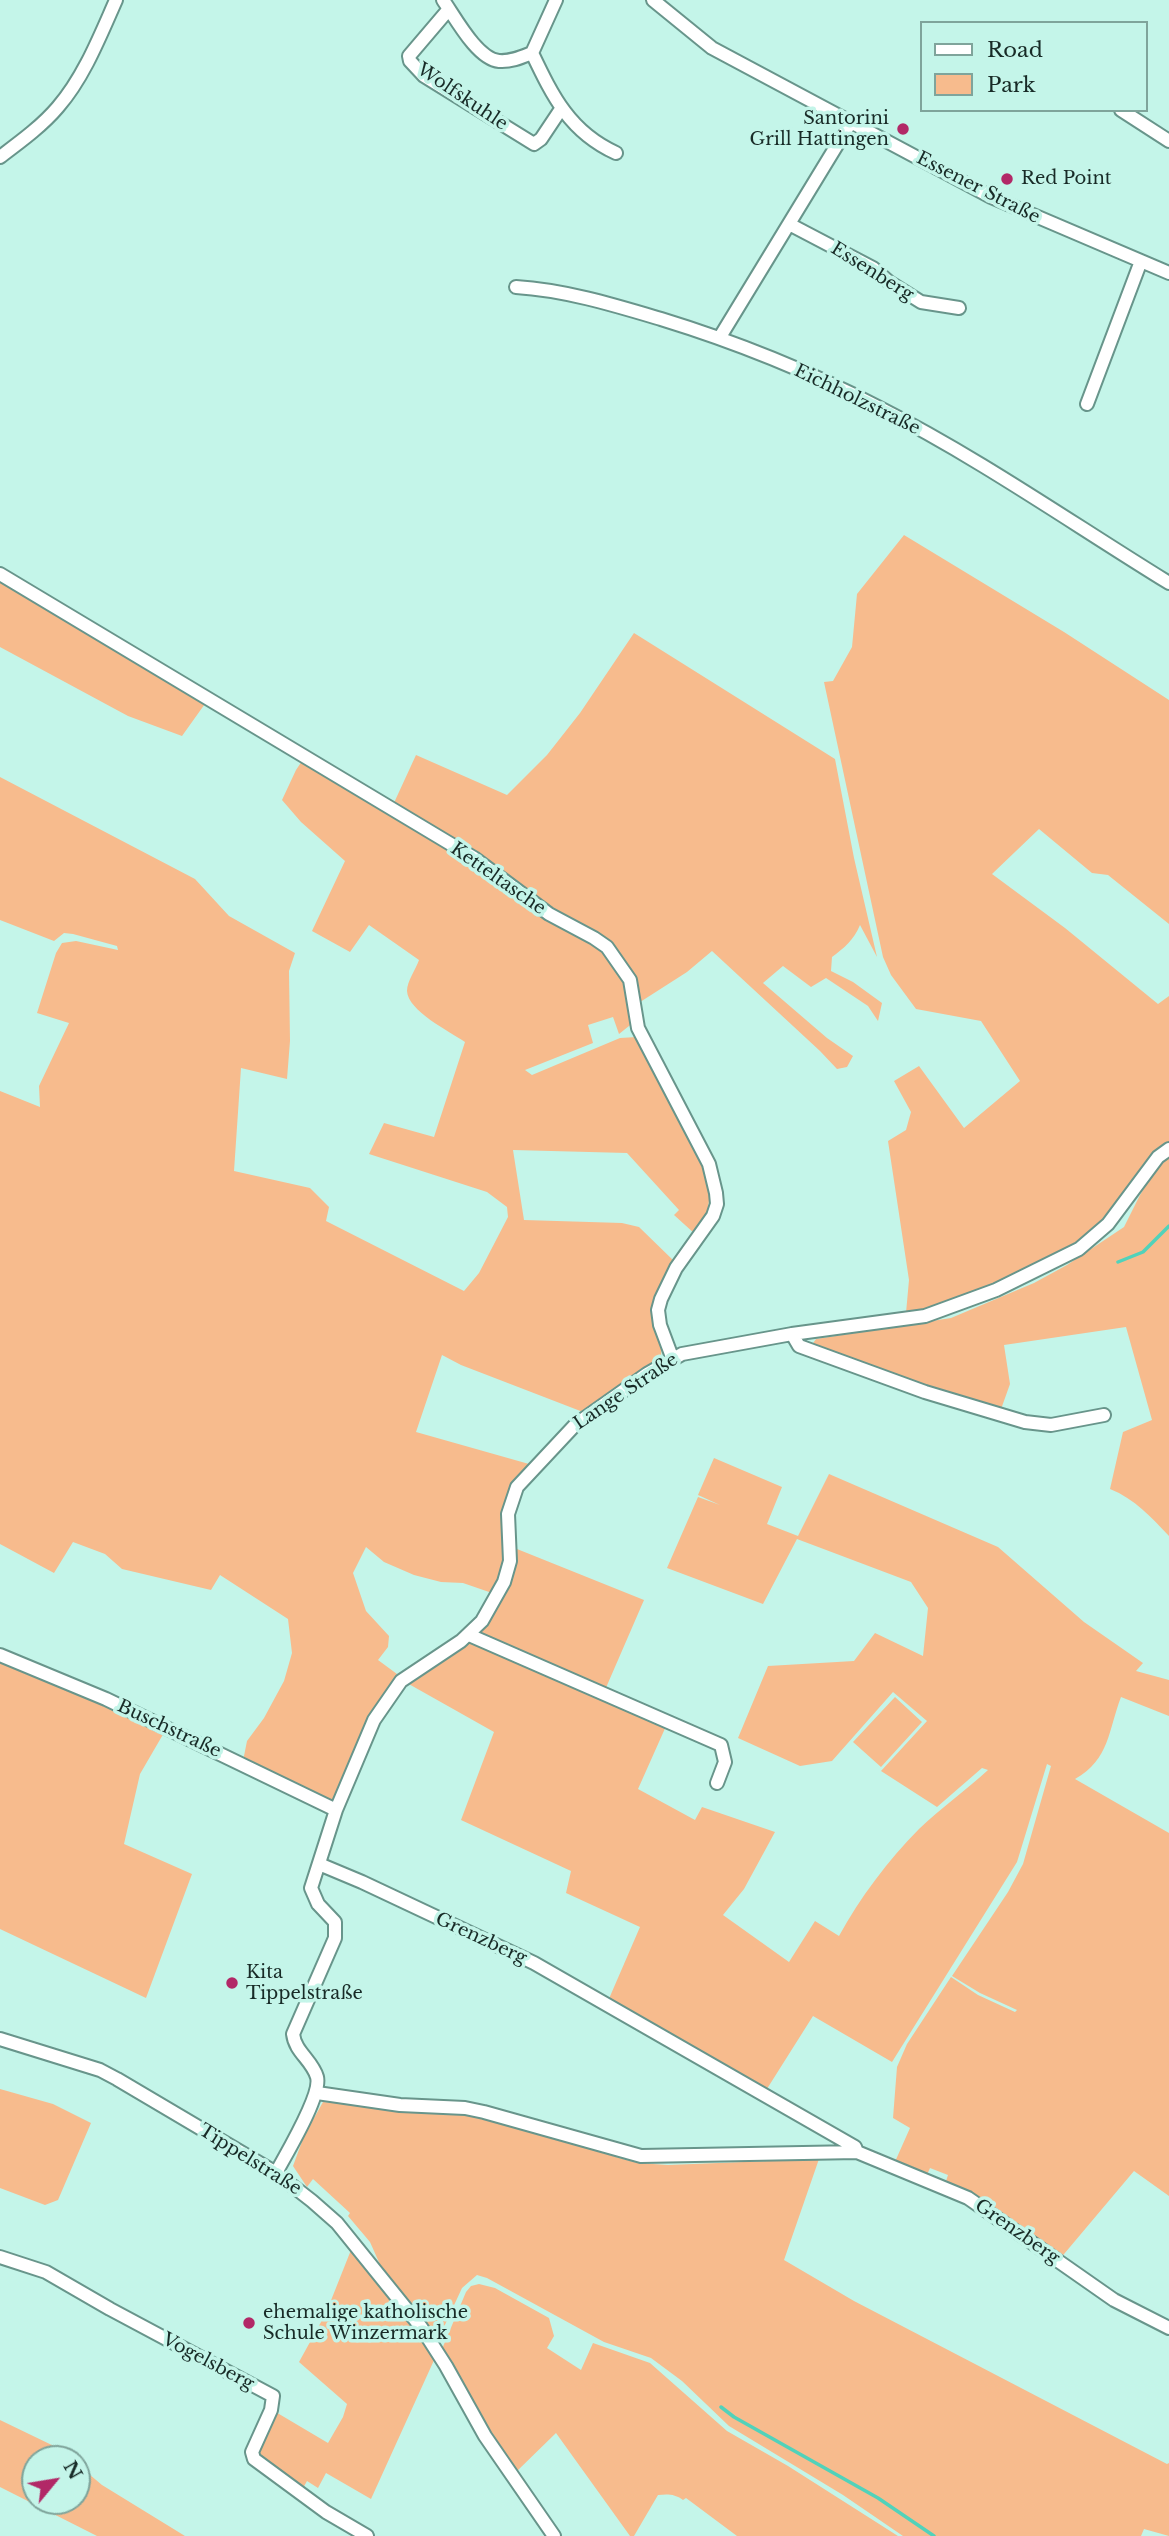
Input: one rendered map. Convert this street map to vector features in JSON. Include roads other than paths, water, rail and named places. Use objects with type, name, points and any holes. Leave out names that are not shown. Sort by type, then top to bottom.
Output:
[{"type":"street","points":[[1,155],[51,114],[67,96],[116,0]]},
{"type":"street","points":[[556,0],[532,53],[561,109],[588,137],[616,153]]},
{"type":"street","name":"Essener Straße","points":[[653,0],[712,48],[991,197],[1169,273]]},
{"type":"street","name":"Wolfskuhle","points":[[532,53],[501,61],[486,56],[446,5],[409,56],[410,61],[424,76],[534,144],[541,139],[561,109]]},
{"type":"street","points":[[1124,112],[1169,141]]},
{"type":"street","points":[[720,337],[851,122]]},
{"type":"street","name":"Essenberg","points":[[789,224],[873,268],[889,282],[921,302],[959,308]]},
{"type":"street","points":[[1087,404],[1140,261]]},
{"type":"street","name":"Eichholzstraße","points":[[516,287],[557,292],[624,308],[720,337],[878,407],[970,459],[1169,583]]},
{"type":"street","name":"Ketteltasche","points":[[0,573],[474,858],[549,914],[607,947],[628,976],[638,1028],[709,1164],[716,1193],[717,1204],[713,1216],[676,1269],[658,1310],[660,1325],[672,1357]]},
{"type":"street","name":"Lange Straße","points":[[319,1864],[336,1810],[374,1720],[393,1691],[410,1673],[469,1635],[491,1607],[507,1572],[510,1551],[508,1514],[517,1487],[583,1418],[672,1357],[792,1334],[925,1316],[996,1290],[1079,1249],[1108,1224],[1158,1157],[1169,1149]]},
{"type":"street","points":[[792,1334],[799,1346],[925,1392],[1025,1422],[1051,1425],[1104,1415]]},
{"type":"street","points":[[469,1635],[721,1745],[725,1762],[717,1783]]},
{"type":"street","name":"Buschstraße","points":[[0,1655],[106,1699],[336,1810]]},
{"type":"street","points":[[276,2173],[317,2093],[316,2074],[296,2047],[293,2034],[336,1932],[332,1917],[318,1904],[312,1892],[319,1864]]},
{"type":"street","name":"Grenzberg","points":[[319,1864],[534,1963],[855,2147],[857,2152]]},
{"type":"street","name":"Tippelstraße","points":[[0,2039],[100,2070],[276,2173],[312,2201],[346,2233],[421,2327],[485,2437],[554,2536]]},
{"type":"street","name":"Grenzberg","points":[[317,2093],[400,2105],[465,2108],[641,2156],[857,2152],[968,2198],[1114,2300],[1169,2328]]},
{"type":"street","name":"Vogelsberg","points":[[0,2257],[46,2272],[273,2396],[271,2410],[252,2452],[254,2459],[326,2511],[367,2536]]},
{"type":"waterway","points":[[1118,1262],[1143,1252],[1169,1226]]},
{"type":"waterway","points":[[721,2407],[734,2417],[878,2498],[934,2536]]},
{"type":"place","name":"Santorini Grill Hattingen","points":[[903,129]]},
{"type":"place","name":"Red Point","points":[[1007,179]]},
{"type":"place","name":"Kita Tippelstraße","points":[[232,1983]]},
{"type":"place","name":"ehemalige katholische Schule Winzermark","points":[[249,2323]]}]
